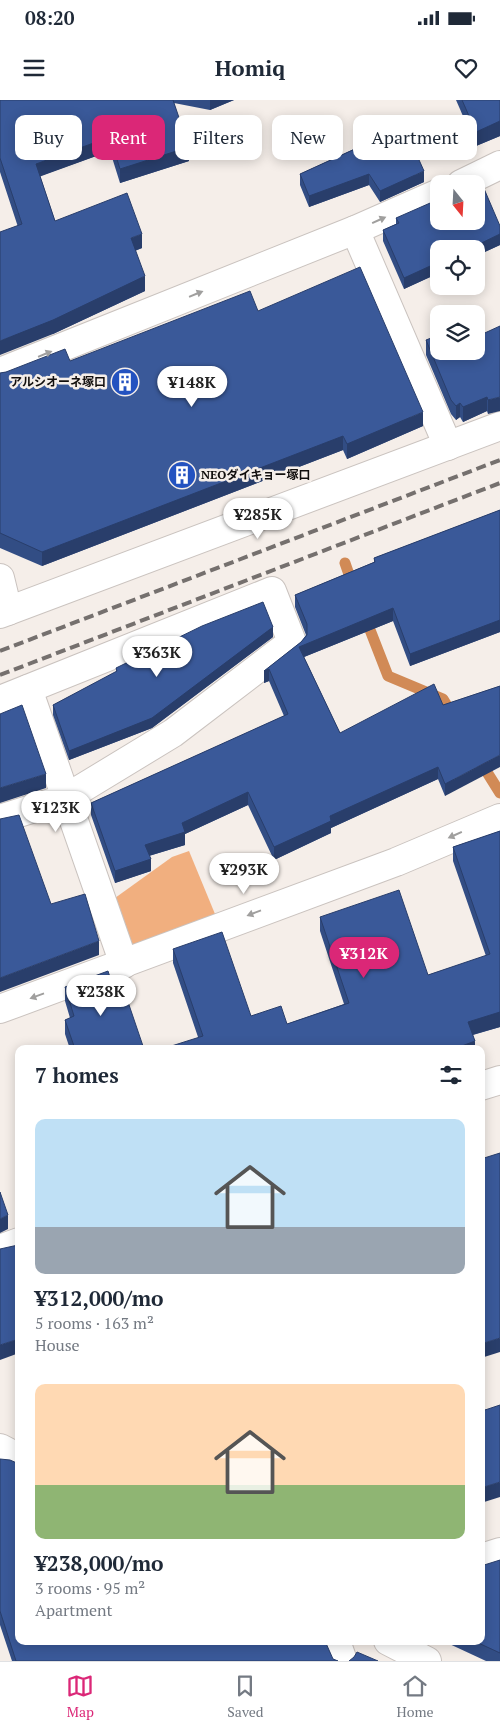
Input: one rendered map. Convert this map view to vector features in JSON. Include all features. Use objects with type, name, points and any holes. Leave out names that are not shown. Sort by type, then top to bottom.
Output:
[{"type":"street","points":[[479,175],[500,165]]},
{"type":"street","points":[[0,372],[355,230],[430,198]]},
{"type":"street","points":[[355,230],[448,446]]},
{"type":"street","points":[[0,578],[4,612],[500,426]]},
{"type":"street","points":[[0,700],[272,592],[292,642],[172,733],[66,798],[0,820]]},
{"type":"street","points":[[28,689],[124,964]]},
{"type":"street","points":[[0,1009],[124,964],[275,905],[396,862],[500,818]]},
{"type":"street","points":[[485,1085],[500,1080]]},
{"type":"street","points":[[0,1249],[15,1243]]},
{"type":"street","points":[[0,1448],[15,1456]]},
{"type":"street","points":[[485,1557],[500,1552]]},
{"type":"street","points":[[337,1645],[342,1661]]},
{"type":"street","points":[[396,1645],[427,1661]]},
{"type":"shaded area","points":[[189,851],[215,914],[132,947],[115,898],[172,857]]},
{"type":"building","points":[[0,100],[173,100],[178,115],[175,115],[175,151],[165,155],[165,115],[92,115],[92,144],[82,147],[82,115],[15,115],[15,160],[47,160],[36,164],[55,221],[127,193],[142,234],[131,238],[145,276],[53,320],[0,341],[0,232],[22,224],[0,158]]},
{"type":"building","points":[[462,100],[500,100],[500,121],[477,132],[477,115],[469,115]]},
{"type":"building","points":[[353,150],[353,160],[419,160],[424,171],[380,191],[369,174],[309,196],[300,174],[331,160],[343,160],[343,154]]},
{"type":"building","points":[[117,160],[148,160],[120,169]]},
{"type":"building","points":[[485,191],[500,226],[500,234],[485,241],[430,240],[430,266],[404,278],[383,230],[399,223],[396,218],[430,203],[430,230],[485,230]]},
{"type":"building","points":[[360,267],[423,412],[347,444],[343,436],[42,552],[0,533],[0,373],[65,349],[70,361],[250,291],[258,311]]},
{"type":"building","points":[[500,326],[500,397],[488,400],[487,397],[463,407],[460,403],[456,406],[451,400],[434,360],[485,360],[485,333]]},
{"type":"building","points":[[430,338],[430,350],[426,340]]},
{"type":"building","points":[[500,510],[500,620],[410,654],[393,608],[299,647],[340,733],[434,684],[443,705],[500,686],[500,755],[445,784],[438,767],[330,816],[331,821],[274,847],[248,792],[182,823],[185,832],[145,845],[151,859],[115,871],[91,803],[288,714],[269,669],[264,671],[301,642],[307,635],[307,624],[295,595],[375,562],[374,558]]},
{"type":"building","points":[[263,602],[273,627],[152,718],[69,751],[53,705],[117,671],[116,668],[202,626]]},
{"type":"building","points":[[22,705],[46,774],[0,788],[0,714]]},
{"type":"building","points":[[19,815],[51,904],[85,894],[99,941],[0,978],[0,819]]},
{"type":"building","points":[[500,831],[500,1012],[468,1022],[475,1041],[464,1045],[175,1045],[203,1036],[173,949],[222,932],[251,1016],[281,1006],[287,1024],[349,1003],[320,917],[399,890],[428,975],[490,954],[453,847]]},
{"type":"building","points":[[108,971],[115,993],[118,992],[122,1001],[127,999],[143,1045],[74,1045],[65,1020],[74,1016],[65,987]]},
{"type":"building","points":[[500,1153],[500,1338],[485,1343],[485,1158]]},
{"type":"building","points":[[0,1192],[8,1215],[0,1219]]},
{"type":"building","points":[[15,1246],[15,1340],[0,1345],[0,1249]]},
{"type":"building","points":[[500,1405],[500,1482],[485,1487],[485,1410]]},
{"type":"building","points":[[0,1459],[15,1462],[15,1645],[327,1645],[333,1659],[338,1661],[16,1661],[0,1611]]},
{"type":"building","points":[[500,1560],[500,1653],[483,1645],[485,1645],[485,1565]]},
{"type":"building","points":[[357,1652],[378,1661],[349,1661]]},
{"type":"waterway","points":[[345,563],[353,586]]},
{"type":"waterway","points":[[365,617],[388,676],[443,699],[454,717]]},
{"type":"waterway","points":[[480,761],[500,793]]},
{"type":"railway","points":[[0,651],[500,460]]},
{"type":"railway","points":[[0,675],[500,483]]},
{"type":"place","name":"アルシオーネ塚口","points":[[125,382]]},
{"type":"place","name":"NEOダイキョー塚口","points":[[182,475]]}]
